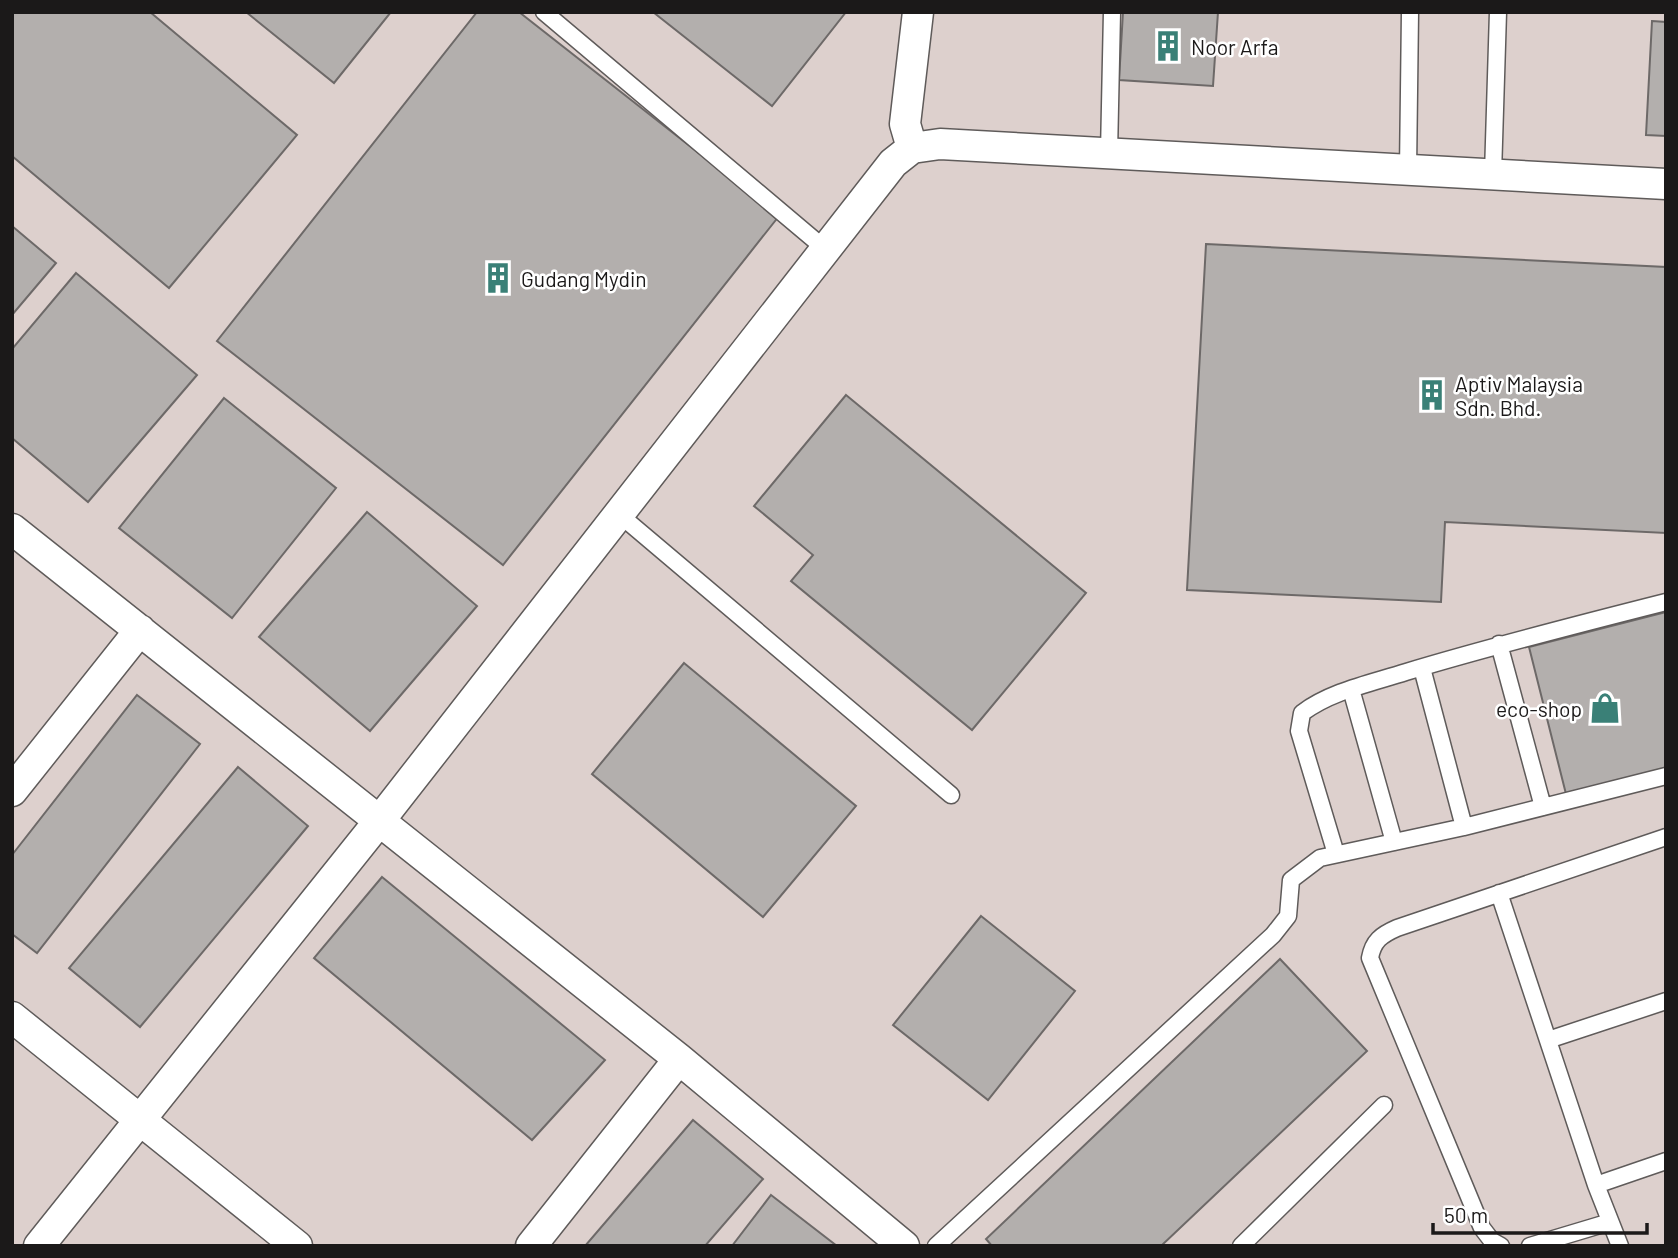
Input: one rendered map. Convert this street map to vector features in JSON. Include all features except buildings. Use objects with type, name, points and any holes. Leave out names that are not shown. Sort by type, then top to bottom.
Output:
[{"type":"street","points":[[912,148],[905,124],[918,12]]},
{"type":"street","points":[[39,1246],[620,515],[824,248],[892,163],[912,148],[940,144],[1666,184]]},
{"type":"street","points":[[12,529],[678,1059],[904,1246]]},
{"type":"street","points":[[12,791],[141,630]]},
{"type":"street","points":[[12,1017],[297,1246]]},
{"type":"street","points":[[531,1246],[678,1059]]},
{"type":"lane","points":[[544,12],[824,248]]},
{"type":"lane","points":[[1109,153],[1112,12]]},
{"type":"lane","points":[[1408,170],[1410,12]]},
{"type":"lane","points":[[1493,174],[1498,12]]},
{"type":"lane","points":[[620,515],[951,795]]},
{"type":"lane","points":[[1336,854],[1299,731],[1301,713],[1314,704],[1351,689],[1422,667],[1499,644],[1666,602]]},
{"type":"lane","points":[[1499,644],[1543,807]]},
{"type":"lane","points":[[1422,667],[1464,827]]},
{"type":"lane","points":[[1351,689],[1394,842]]},
{"type":"lane","points":[[936,1246],[1273,934],[1288,916],[1291,880],[1301,869],[1320,858],[1464,827],[1666,776]]},
{"type":"lane","points":[[1501,1246],[1492,1241],[1482,1228],[1370,958],[1372,945],[1382,935],[1666,837]]},
{"type":"lane","points":[[1499,893],[1596,1185],[1620,1246]]},
{"type":"lane","points":[[1548,1040],[1666,1001]]},
{"type":"lane","points":[[1241,1246],[1384,1105]]},
{"type":"lane","points":[[1596,1185],[1666,1161]]},
{"type":"lane","points":[[1530,1246],[1611,1222]]},
{"type":"shaded area","points":[[12,12],[1666,12],[1666,1246],[12,1246]]},
{"type":"place","name":"Noor Arfa","points":[[1168,46]]},
{"type":"place","name":"Gudang Mydin","points":[[498,278]]},
{"type":"place","name":"Aptiv Malaysia Sdn. Bhd.","points":[[1432,395]]},
{"type":"place","name":"eco-shop","points":[[1605,708]]}]
